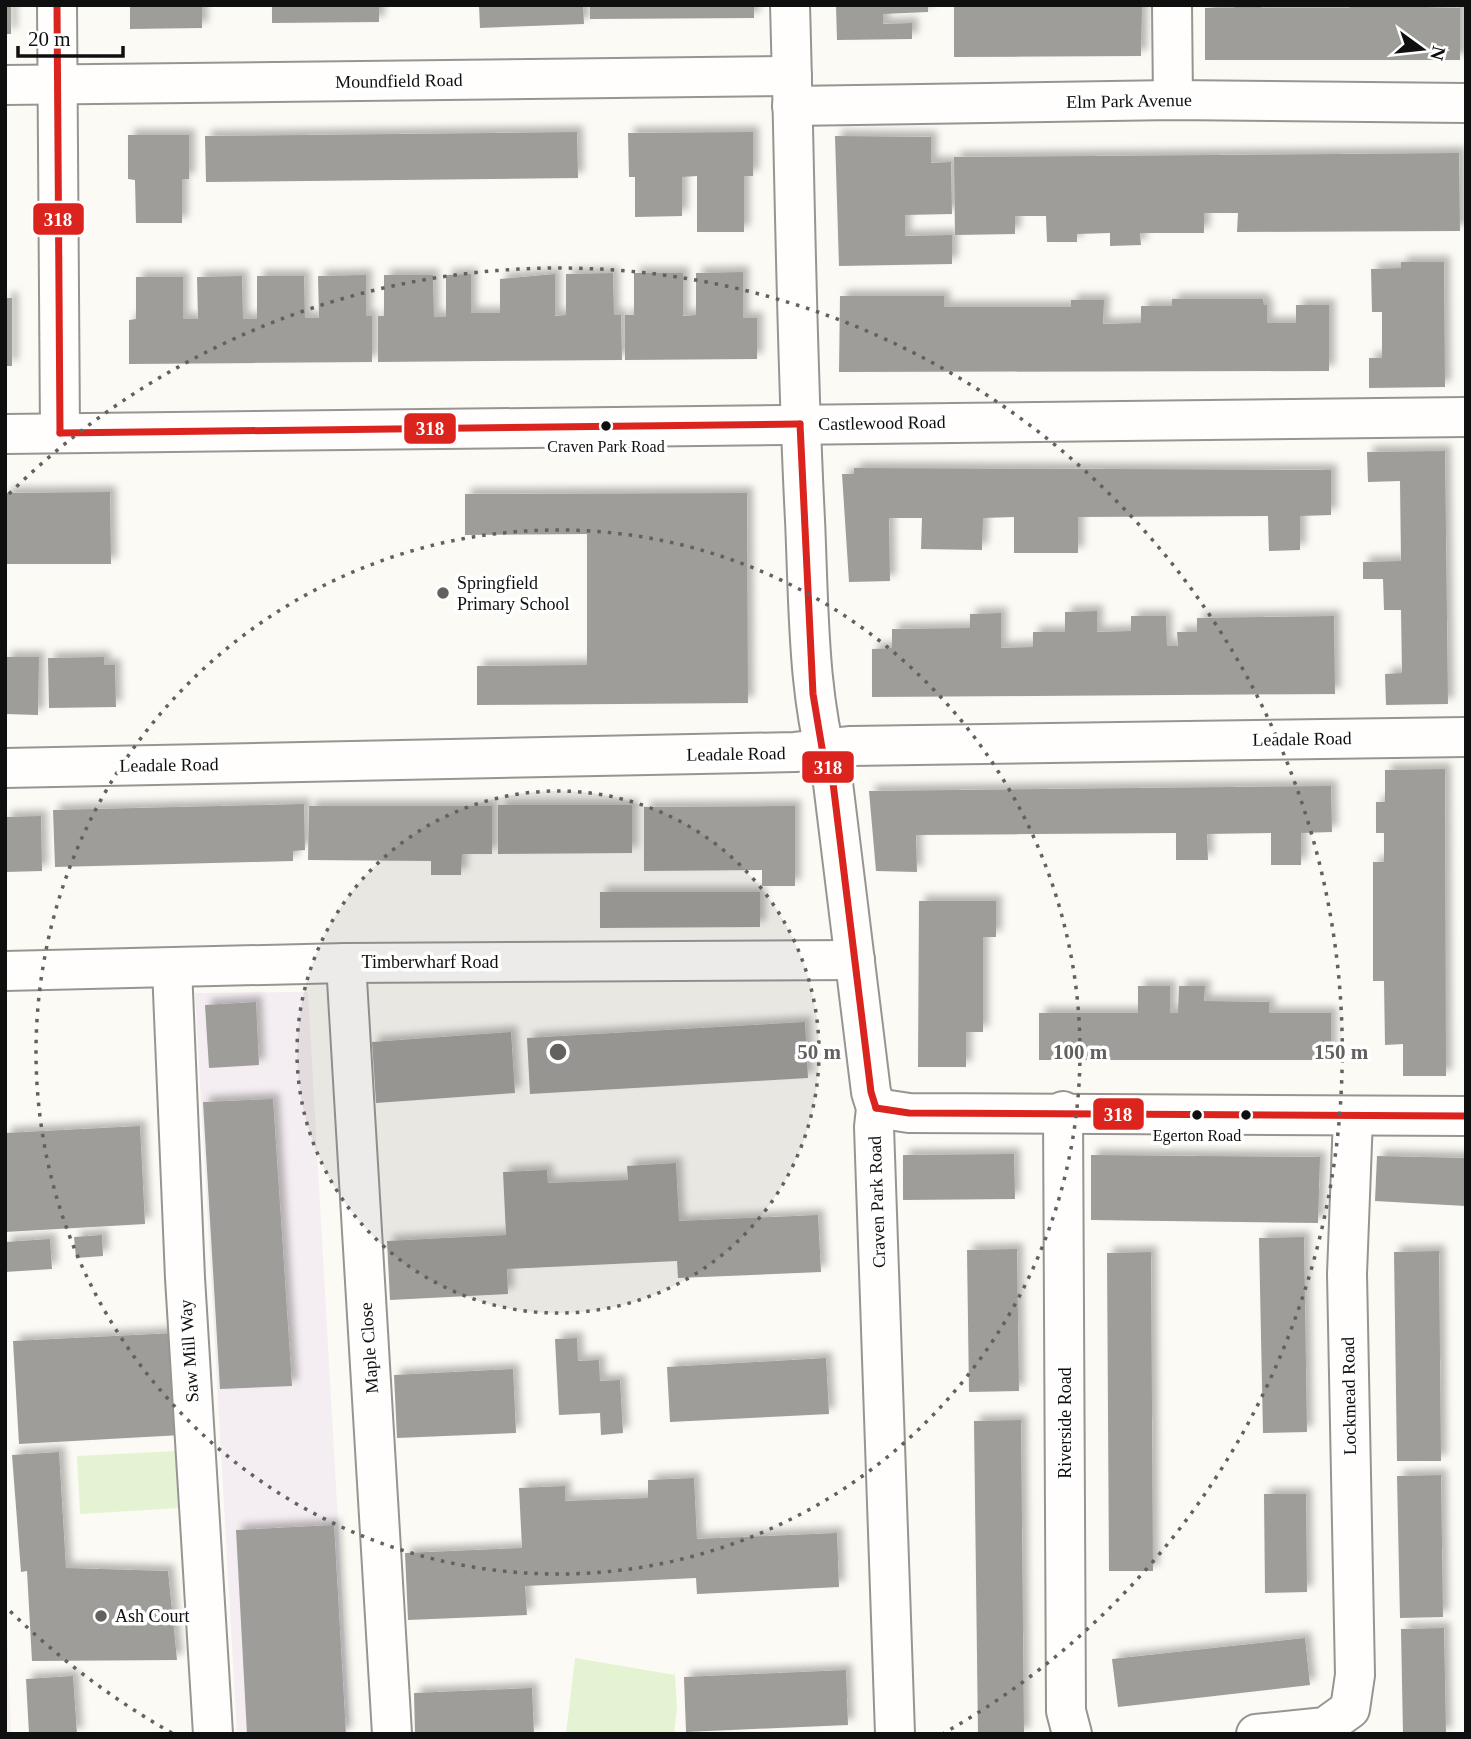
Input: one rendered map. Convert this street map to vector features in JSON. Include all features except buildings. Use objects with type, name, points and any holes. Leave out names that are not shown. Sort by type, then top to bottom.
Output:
[{"type":"street","points":[[57,5],[60,433]]},
{"type":"street","name":"Craven Park Road","points":[[790,5],[800,424],[813,694],[822,748],[832,783],[871,1092],[876,1108],[874,1127],[895,1734]]},
{"type":"street","points":[[1172,5],[1173,100]]},
{"type":"street","name":"Moundfield Road","points":[[5,85],[792,91]]},
{"type":"street","name":"Elm Park Avenue","points":[[792,91],[1173,100],[1466,103]]},
{"type":"street","name":"Castlewood Road","points":[[5,434],[1466,417]]},
{"type":"street","name":"Leadale Road","points":[[5,768],[782,753],[822,748],[1466,737]]},
{"type":"street","name":"Timberwharf Road","points":[[5,971],[346,962],[855,960]]},
{"type":"street","name":"Maple Close","points":[[346,962],[392,1734]]},
{"type":"street","name":"Saw Mill Way","points":[[172,968],[185,1278],[213,1734]]},
{"type":"street","points":[[876,1108],[909,1113],[1063,1111],[1466,1116]]},
{"type":"street","name":"Riverside Road","points":[[1063,1111],[1066,1711],[1072,1734]]},
{"type":"street","name":"Lockmead Road","points":[[1256,1734],[1325,1727],[1350,1709],[1355,1675],[1347,1274],[1353,1116]]},
{"type":"shaded area","points":[[308,992],[350,1734],[237,1734],[195,993]]},
{"type":"shaded area","points":[[5,1580],[11,1734],[5,1734]]},
{"type":"green space","points":[[177,1451],[180,1508],[80,1514],[77,1456]]},
{"type":"green space","points":[[575,1658],[675,1675],[677,1708],[674,1734],[566,1734]]},
{"type":"transit line","name":"318","points":[[57,5],[60,433]]},
{"type":"transit line","name":"318","points":[[800,424],[813,694],[822,748],[833,783],[871,1092],[876,1108]]},
{"type":"transit line","name":"318","points":[[60,433],[800,424]]},
{"type":"transit line","name":"318","points":[[876,1108],[909,1113],[1466,1116]]},
{"type":"place","name":"Craven Park Road","points":[[606,426]]},
{"type":"place","name":"Springfield Primary School","points":[[443,593]]},
{"type":"place","name":"Egerton Road","points":[[1197,1115]]},
{"type":"place","name":"Ash Court","points":[[101,1616]]}]
